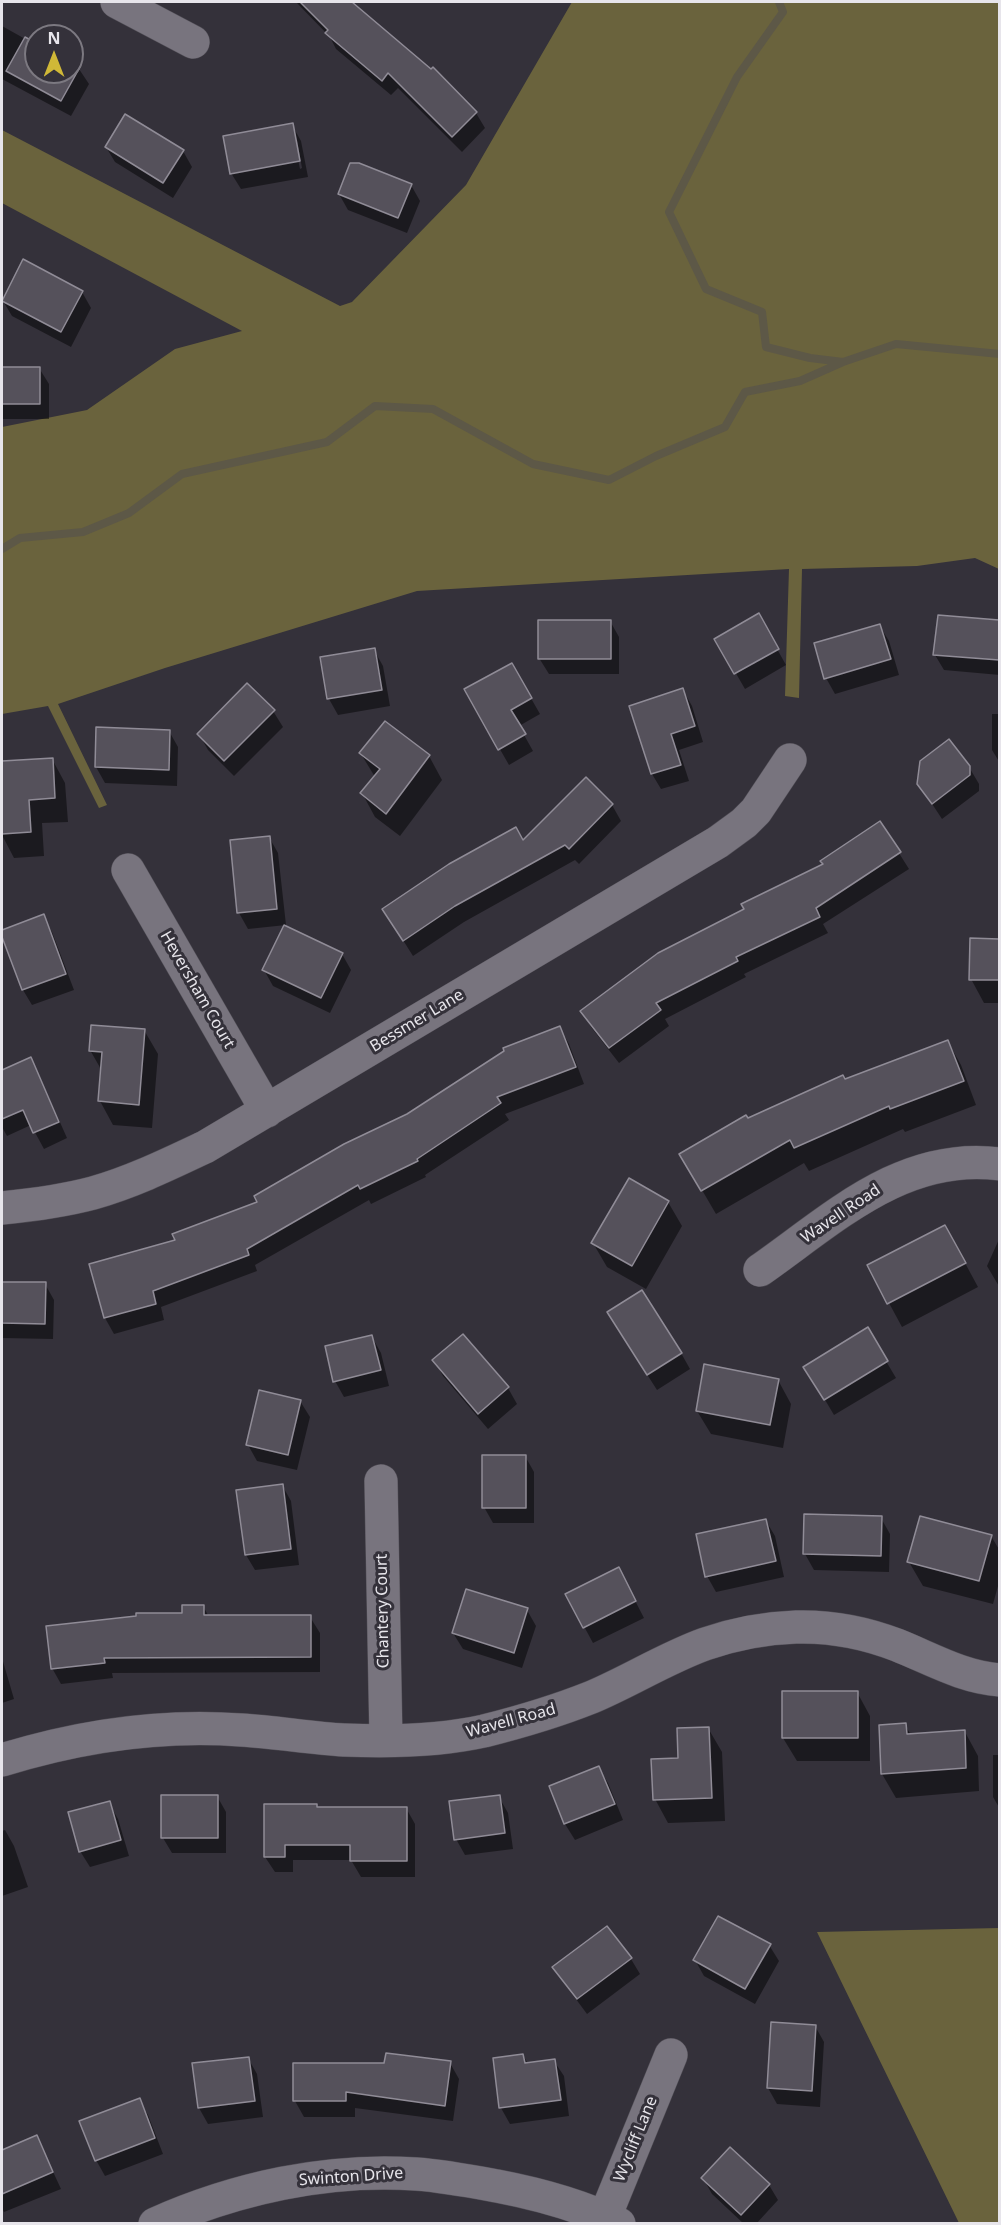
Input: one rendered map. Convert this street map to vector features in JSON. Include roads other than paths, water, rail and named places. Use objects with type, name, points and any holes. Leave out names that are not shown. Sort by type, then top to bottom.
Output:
[{"type":"street","points":[[117,2],[193,42]]},
{"type":"street","name":"Bessmer Lane","points":[[2,1208],[93,1193],[158,1170],[205,1147],[718,842],[756,811],[790,760]]},
{"type":"street","name":"Heversham Court","points":[[128,870],[267,1111]]},
{"type":"street","name":"Wavell Road","points":[[760,1270],[875,1189],[907,1174],[960,1162],[999,1164]]},
{"type":"street","name":"Chantery Court","points":[[381,1481],[386,1740]]},
{"type":"street","name":"Wavell Road","points":[[2,1760],[49,1746],[117,1733],[181,1728],[241,1730],[345,1740],[447,1737],[524,1721],[592,1697],[703,1645],[736,1635],[774,1628],[837,1630],[880,1639],[956,1671],[984,1679],[999,1680]]},
{"type":"street","name":"Wycliff Lane","points":[[608,2221],[670,2055]]},
{"type":"street","name":"Swinton Drive","points":[[155,2223],[186,2210],[251,2190],[304,2179],[376,2173],[448,2177],[539,2194],[608,2221]]},
{"type":"waterway","points":[[779,2],[783,12],[737,77],[669,212],[706,289],[762,312],[766,347],[810,358],[843,362],[896,344],[1000,354]]},
{"type":"waterway","points":[[2,549],[20,538],[83,532],[129,513],[182,474],[327,442],[375,406],[433,409],[533,464],[609,480],[656,456],[725,427],[745,392],[800,381],[843,362]]}]
